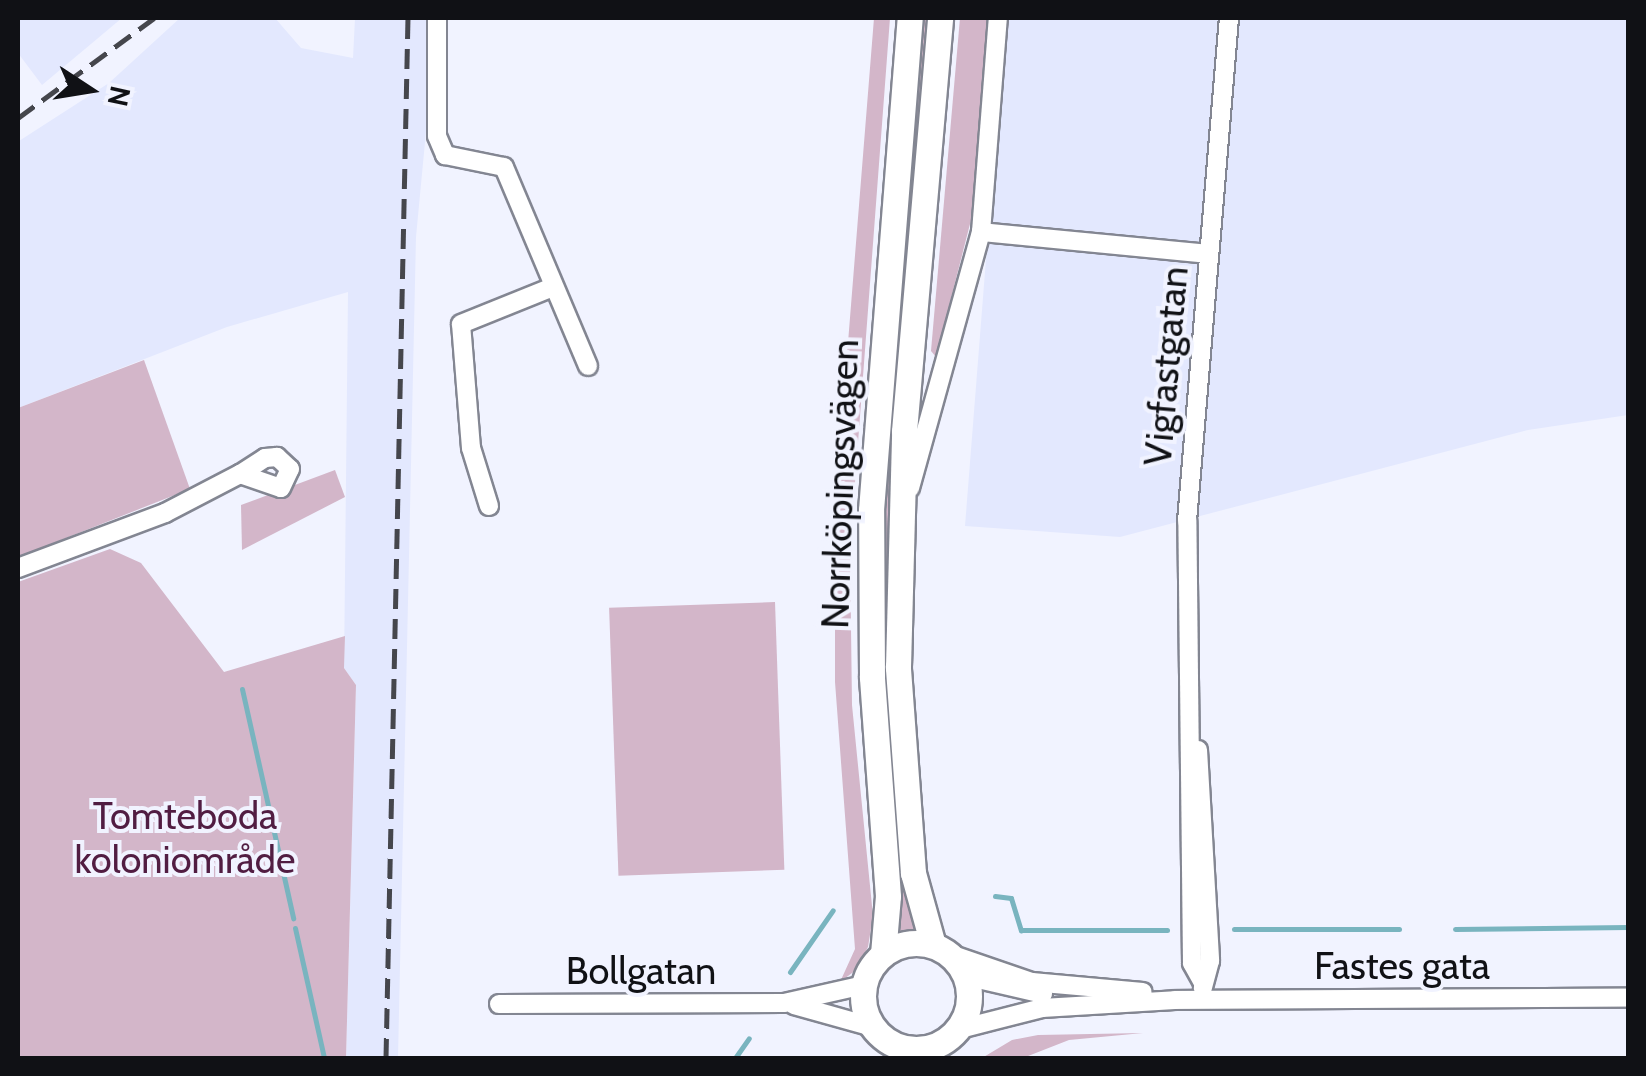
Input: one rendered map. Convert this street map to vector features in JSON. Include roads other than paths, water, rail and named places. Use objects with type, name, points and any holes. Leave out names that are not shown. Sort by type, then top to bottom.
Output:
[{"type":"main road","name":"Norrköpingsvägen","points":[[882,954],[888,896],[872,676],[871,510],[910,18]]},
{"type":"main road","name":"Norrköpingsvägen","points":[[940,18],[900,527],[906,792],[913,873],[941,950]]},
{"type":"main road","points":[[899,945],[941,950],[966,976],[968,1004],[950,1042],[924,1048],[889,1043],[864,985],[882,954],[899,945]]},
{"type":"street","points":[[437,18],[436,136],[445,155],[504,167],[588,366]]},
{"type":"street","points":[[900,527],[981,232],[998,18]]},
{"type":"street","name":"Vigfastgatan","points":[[1203,991],[1192,963],[1188,521],[1228,18]]},
{"type":"street","points":[[981,232],[1208,254]]},
{"type":"street","points":[[489,506],[471,448],[460,324],[553,287]]},
{"type":"street","points":[[18,568],[165,513],[240,474]]},
{"type":"street","name":"Fastes gata","points":[[941,950],[1003,976],[1113,992]]},
{"type":"street","name":"Fastes gata","points":[[966,976],[1037,994],[1158,992],[1176,1000]]},
{"type":"street","name":"Bollgatan","points":[[499,1004],[784,1003],[864,985]]},
{"type":"street","name":"Fastes gata","points":[[950,1042],[1042,1008],[1176,1000],[1203,991],[1628,998]]},
{"type":"street","name":"Bollgatan","points":[[784,1003],[889,1043]]},
{"type":"waterway","points":[[242,689],[293,918]]},
{"type":"waterway","points":[[995,896],[1011,898],[1021,930],[1167,930]]},
{"type":"waterway","points":[[790,972],[833,910]]},
{"type":"waterway","points":[[1455,929],[1628,927]]},
{"type":"waterway","points":[[295,928],[324,1058]]},
{"type":"waterway","points":[[1234,929],[1399,929]]},
{"type":"waterway","points":[[735,1058],[749,1038]]},
{"type":"railway","points":[[18,118],[154,18]]},
{"type":"railway","points":[[386,1058],[408,18]]},
{"type":"park label","name":"Tomteboda koloniområde","points":[[185,838]]}]
